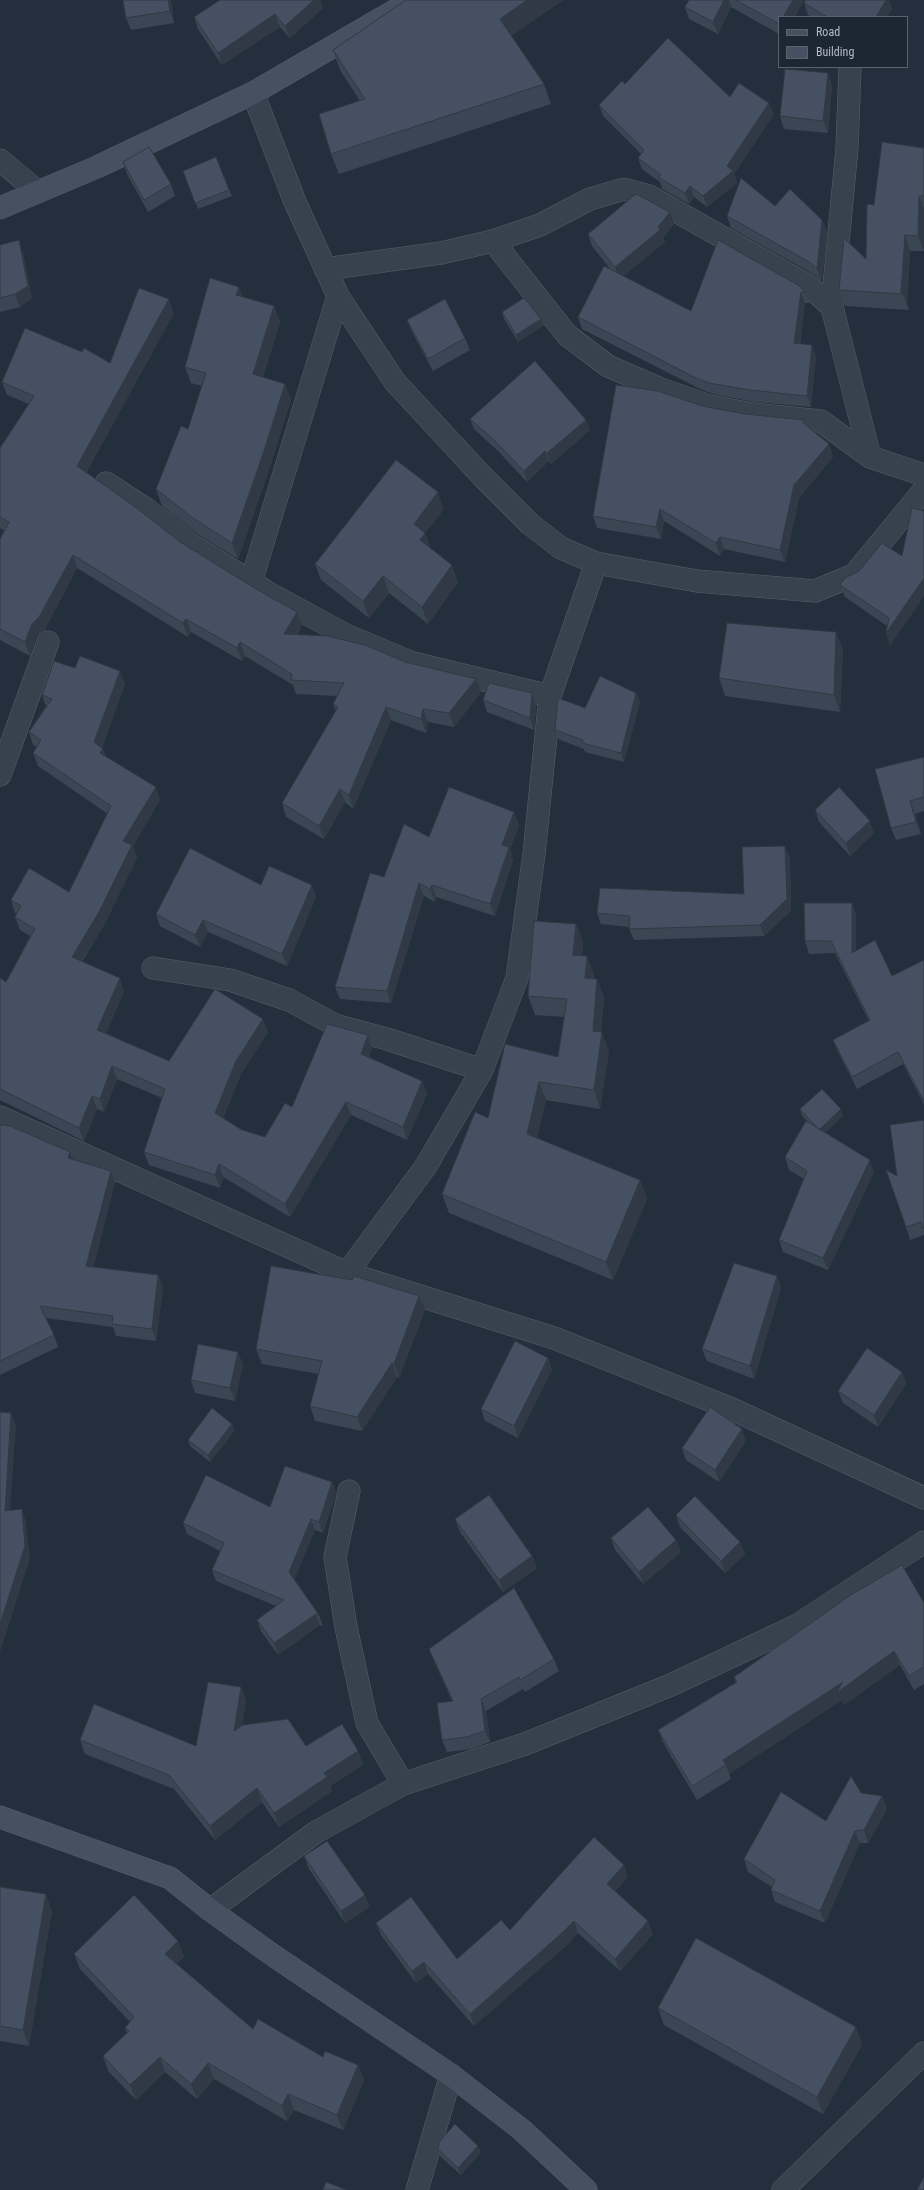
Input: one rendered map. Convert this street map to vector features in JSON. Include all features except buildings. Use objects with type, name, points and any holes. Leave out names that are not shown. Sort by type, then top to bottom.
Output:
[{"type":"street","points":[[0,208],[37,191],[97,168],[253,93],[413,0]]},
{"type":"street","points":[[850,68],[847,148],[832,307],[870,457]]},
{"type":"street","points":[[253,93],[295,202],[338,296],[395,382],[483,478],[530,524],[561,548],[596,563],[697,581],[815,592],[854,575],[924,490]]},
{"type":"street","points":[[0,160],[37,191]]},
{"type":"street","points":[[325,269],[441,253],[493,241],[540,225],[590,199],[624,189],[649,196],[809,286],[832,307]]},
{"type":"street","points":[[493,241],[567,335],[608,366],[661,389],[710,406],[752,414],[820,422],[870,457],[924,475]]},
{"type":"street","points":[[251,582],[338,296]]},
{"type":"street","points":[[106,483],[146,509],[192,545],[251,582],[346,636],[413,663],[550,696]]},
{"type":"street","points":[[347,1273],[426,1166],[482,1070],[518,978],[534,854],[550,696],[596,563]]},
{"type":"street","points":[[0,776],[48,642]]},
{"type":"street","points":[[153,968],[230,980],[289,1000],[335,1025],[387,1039],[482,1070]]},
{"type":"street","points":[[0,1117],[347,1273],[554,1338],[732,1409],[924,1498]]},
{"type":"street","points":[[349,1491],[334,1556],[346,1627],[367,1723],[403,1784]]},
{"type":"street","points":[[210,1910],[316,1832],[403,1784],[525,1744],[671,1685],[796,1626],[924,1542]]},
{"type":"street","points":[[0,1817],[170,1878],[210,1910],[451,2075],[522,2130],[586,2190]]},
{"type":"street","points":[[783,2190],[924,2053]]},
{"type":"street","points":[[417,2190],[451,2075]]}]
